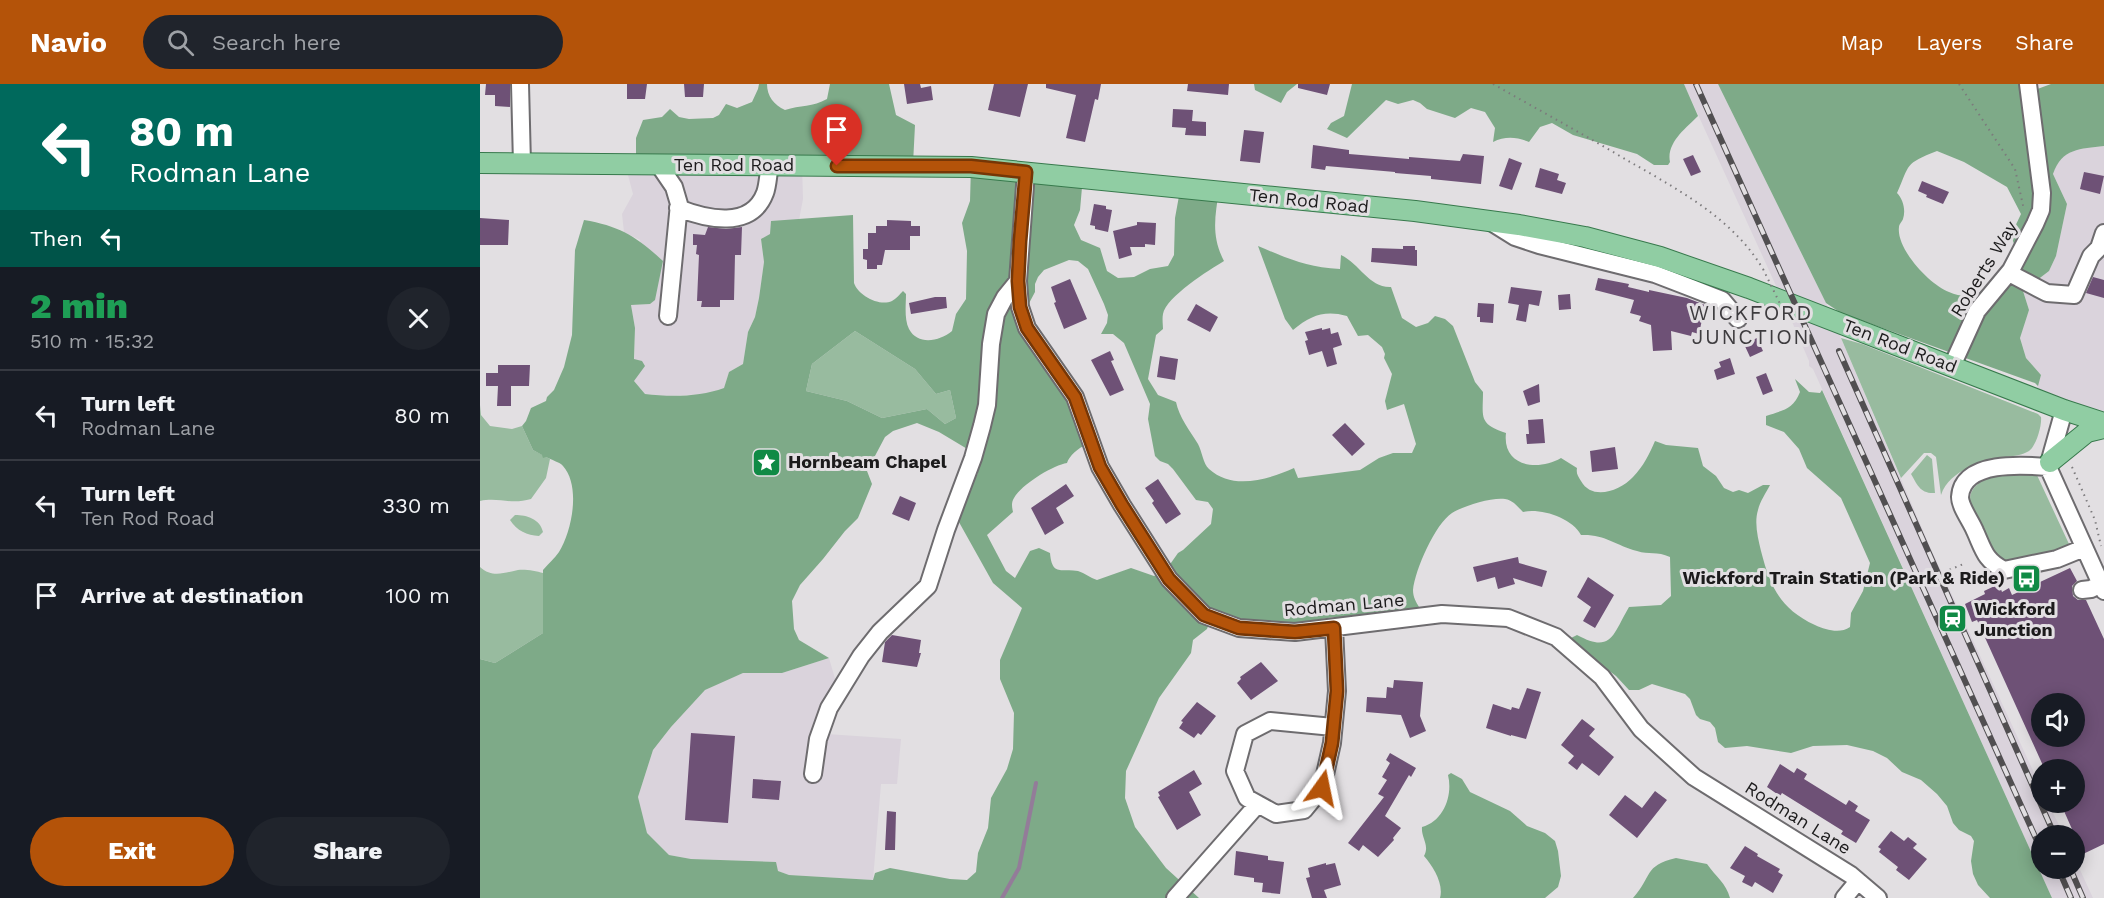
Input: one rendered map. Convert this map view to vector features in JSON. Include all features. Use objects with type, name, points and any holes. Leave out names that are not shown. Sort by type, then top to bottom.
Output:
[{"type":"main road","name":"Ten Rod Road","points":[[480,163],[971,166],[1415,211],[1491,221],[1586,237],[1660,257],[1749,288],[2064,410],[2104,423]]},
{"type":"main road","points":[[2049,465],[2087,432],[2104,428]]},
{"type":"street","points":[[520,84],[522,165]]},
{"type":"street","name":"Roberts Way","points":[[1952,366],[1977,311],[2009,273],[2040,210],[2042,193],[2028,84]]},
{"type":"street","points":[[659,165],[674,187],[678,208],[668,316]]},
{"type":"street","points":[[678,208],[702,217],[725,219],[743,217],[756,208],[765,193],[770,165]]},
{"type":"street","name":"Rodman Lane","points":[[1026,172],[1018,281],[1020,307],[1027,328],[1075,397],[1100,467],[1122,505],[1169,579],[1204,615],[1239,628],[1295,632],[1442,614],[1508,618],[1556,637],[1602,677],[1641,729],[1694,777],[1858,881],[1878,898]]},
{"type":"street","points":[[1491,221],[1515,237],[1655,274],[1722,300],[1738,319]]},
{"type":"street","points":[[2009,273],[2047,293],[2074,294],[2091,256],[2099,248],[2104,233]]},
{"type":"street","points":[[813,774],[818,739],[829,708],[861,656],[880,632],[928,586],[982,426],[987,405],[991,344],[996,314],[1005,297],[1018,281]]},
{"type":"street","points":[[2064,410],[2049,465],[2102,587],[2082,590]]},
{"type":"street","points":[[2049,465],[2020,464],[1979,472],[1962,487],[1960,499],[1990,563],[2004,570],[2057,559],[2084,548]]},
{"type":"street","points":[[1333,727],[1270,722],[1245,734],[1235,771],[1247,798],[1276,814],[1304,810],[1322,788],[1333,727],[1337,691],[1334,628]]},
{"type":"street","points":[[1175,898],[1258,804]]},
{"type":"street","name":"Rodman Lane","points":[[1844,898],[1858,881]]},
{"type":"path","points":[[1493,84],[1688,197],[1738,236],[1755,254],[1787,318]]},
{"type":"path","points":[[1959,84],[2015,169],[2025,208],[2023,217]]},
{"type":"path","points":[[2072,467],[2095,520],[2102,550]]},
{"type":"path","points":[[1944,572],[1966,563]]},
{"type":"shaded area","points":[[1684,84],[1718,84],[1826,303],[1930,547],[2031,766],[2031,813],[2053,813],[2059,825],[2031,825],[2031,852],[1813,369],[1809,366],[1809,361]]},
{"type":"shaded area","points":[[2104,146],[2104,414],[2036,390],[2041,375],[2026,358],[2020,337],[2029,310],[2023,291],[2049,271],[2056,256],[2067,204],[2053,174],[2055,167],[2061,158],[2076,149]]},
{"type":"shaded area","points":[[624,160],[802,165],[803,199],[799,220],[761,239],[764,262],[755,317],[748,332],[743,364],[729,372],[724,388],[707,394],[665,396],[645,394],[634,381],[635,328],[631,305],[649,304],[640,240],[624,232],[622,214],[633,194]]},
{"type":"shaded area","points":[[829,658],[836,682],[815,723],[826,734],[901,739],[897,784],[881,784],[873,880],[789,875],[778,871],[775,862],[691,859],[669,855],[647,833],[638,797],[653,750],[671,727],[705,690],[719,683],[743,673],[782,673]]},
{"type":"shaded area","points":[[2043,879],[2084,879],[2093,898],[2052,898]]},
{"type":"green space","points":[[759,84],[767,84],[772,100],[785,110],[827,99],[830,84],[889,84],[896,115],[915,125],[913,164],[636,159],[636,138],[643,120],[662,117],[670,109],[679,117],[713,118],[719,115],[726,104],[737,108],[752,102]]},
{"type":"green space","points":[[1254,84],[1297,84],[1287,92],[1281,103],[1255,90]]},
{"type":"green space","points":[[1352,84],[1684,84],[1698,116],[1674,142],[1668,165],[1654,165],[1637,154],[1573,135],[1552,123],[1540,127],[1529,142],[1511,138],[1493,142],[1495,128],[1485,112],[1471,108],[1455,118],[1427,109],[1413,100],[1398,104],[1386,100],[1347,138],[1327,129],[1331,123],[1344,116]]},
{"type":"green space","points":[[1718,84],[2031,84],[2032,91],[2051,84],[2104,84],[2104,146],[2073,151],[2061,159],[2057,165],[2053,174],[2067,204],[2056,256],[2049,271],[2023,291],[2029,310],[2020,338],[2026,358],[2041,375],[2038,386],[1841,313],[1826,303]],"holes":[[[1937,151],[1964,162],[2007,187],[2021,214],[2011,235],[2014,244],[2005,265],[2001,268],[2001,281],[1987,298],[1958,295],[1941,288],[1924,274],[1908,255],[1900,236],[1899,226],[1904,216],[1904,208],[1897,193],[1909,166]]]},
{"type":"green space","points":[[971,166],[1083,176],[1080,210],[1074,225],[1081,240],[1100,248],[1107,271],[1118,278],[1134,277],[1150,269],[1168,266],[1174,255],[1175,218],[1181,185],[1219,190],[1215,218],[1216,235],[1224,261],[1189,284],[1166,307],[1163,329],[1156,335],[1148,379],[1158,395],[1176,402],[1209,469],[1229,480],[1251,481],[1274,476],[1294,468],[1298,478],[1360,470],[1379,458],[1393,453],[1412,453],[1416,444],[1404,404],[1387,410],[1385,401],[1392,374],[1384,358],[1382,347],[1368,335],[1358,336],[1347,316],[1339,314],[1312,317],[1293,330],[1285,319],[1258,246],[1298,262],[1328,268],[1340,269],[1341,255],[1377,284],[1391,287],[1402,318],[1416,327],[1428,323],[1435,316],[1445,319],[1453,326],[1475,382],[1483,392],[1484,419],[1497,430],[1506,433],[1506,444],[1515,459],[1532,465],[1542,465],[1561,458],[1577,468],[1578,475],[1586,487],[1592,491],[1606,492],[1614,490],[1633,477],[1646,460],[1655,441],[1666,445],[1698,448],[1703,466],[1716,476],[1724,488],[1733,492],[1739,490],[1748,493],[1763,485],[1770,485],[1759,507],[1756,525],[1761,551],[1773,586],[1793,612],[1815,625],[1837,631],[1850,627],[1851,613],[1863,591],[1870,563],[1841,498],[1807,468],[1799,449],[1784,432],[1766,425],[1766,416],[1791,406],[1797,398],[1800,392],[1795,379],[1809,392],[1820,393],[1822,390],[2031,852],[2031,879],[2043,879],[2052,898],[1990,898],[1978,885],[1973,874],[1971,861],[1974,841],[1971,836],[1959,830],[1953,823],[1947,806],[1921,780],[1902,772],[1887,758],[1873,751],[1847,745],[1813,746],[1791,753],[1747,746],[1725,748],[1718,742],[1715,728],[1710,722],[1696,715],[1690,699],[1685,694],[1652,684],[1639,690],[1629,690],[1616,676],[1580,649],[1571,638],[1577,635],[1589,640],[1605,642],[1615,633],[1629,607],[1661,605],[1671,596],[1670,557],[1629,549],[1597,536],[1581,535],[1577,529],[1563,519],[1547,513],[1523,512],[1510,501],[1493,499],[1457,510],[1439,527],[1418,571],[1413,590],[1419,607],[1412,612],[1350,618],[1334,617],[1271,627],[1211,618],[1207,629],[1193,640],[1191,653],[1159,698],[1126,771],[1125,798],[1135,827],[1166,868],[1199,898],[480,898],[480,659],[495,663],[543,633],[543,570],[559,552],[571,521],[573,496],[569,475],[562,465],[546,457],[543,458],[533,450],[522,426],[531,408],[546,401],[554,390],[564,367],[572,335],[575,250],[584,220],[618,229],[645,245],[663,261],[655,300],[650,304],[631,305],[635,328],[634,359],[642,361],[645,366],[634,381],[645,394],[665,396],[685,396],[724,388],[729,372],[743,364],[748,332],[755,317],[759,298],[764,262],[761,239],[770,234],[771,221],[853,215],[854,283],[856,287],[864,296],[881,302],[892,301],[903,291],[906,294],[906,321],[909,329],[923,340],[935,339],[952,331],[956,314],[966,299],[967,251],[962,223],[970,201]],"holes":[[[1069,260],[1078,261],[1088,269],[1104,304],[1108,315],[1107,323],[1101,334],[1113,334],[1124,343],[1150,404],[1148,419],[1155,456],[1173,469],[1196,500],[1208,502],[1213,509],[1211,524],[1178,553],[1166,570],[1154,576],[1131,568],[1097,580],[1078,571],[1059,570],[1053,566],[1050,553],[1039,548],[1030,551],[1015,578],[1006,571],[987,535],[1013,512],[1013,500],[1023,487],[1046,472],[1067,463],[1074,452],[1086,445],[1060,376],[1036,334],[1038,329],[1029,320],[1027,307],[1035,292],[1038,277],[1044,270]],[[855,331],[915,369],[936,394],[950,390],[956,418],[945,424],[927,409],[882,418],[847,401],[806,391],[812,364]],[[917,423],[939,432],[969,450],[978,473],[955,515],[993,583],[1022,608],[1000,660],[1000,679],[1014,713],[1013,749],[1007,769],[991,798],[988,828],[978,853],[976,872],[967,880],[890,868],[875,873],[873,880],[789,875],[778,871],[776,862],[691,859],[669,855],[647,833],[638,797],[653,750],[705,690],[743,673],[782,673],[829,658],[799,640],[794,629],[792,601],[800,585],[858,518],[872,484],[867,471],[885,437],[893,431]]]},
{"type":"green space","points":[[855,331],[915,369],[936,394],[950,390],[956,418],[945,424],[927,409],[882,418],[847,401],[806,391],[812,364]]},
{"type":"green space","points":[[1841,338],[1862,344],[2038,414],[2041,417],[2041,425],[2034,445],[2024,453],[1987,461],[1968,468],[1945,486],[1941,495],[1936,457],[1931,453],[1924,453],[1901,478]]},
{"type":"green space","points":[[480,405],[481,415],[490,426],[512,429],[522,426],[533,450],[550,459],[546,478],[531,499],[480,501]]},
{"type":"green space","points":[[1927,455],[1932,459],[1935,493],[1922,490],[1911,474]]},
{"type":"green space","points":[[2025,471],[2036,473],[2069,544],[2064,549],[2012,564],[1997,560],[1970,503],[1971,494],[1975,487],[1989,478]]},
{"type":"green space","points":[[515,515],[532,519],[539,524],[543,532],[539,536],[519,530],[510,520]]},
{"type":"green space","points":[[480,567],[494,574],[521,570],[543,573],[543,633],[495,663],[480,659]]},
{"type":"green space","points":[[1451,773],[1462,779],[1470,792],[1510,811],[1527,826],[1545,833],[1555,841],[1561,876],[1558,887],[1545,898],[1440,898],[1439,881],[1424,856],[1426,845],[1422,827],[1436,819],[1445,806],[1449,791],[1448,775]]},
{"type":"green space","points":[[1676,858],[1707,864],[1723,884],[1730,898],[1633,898],[1653,868]]},
{"type":"building","points":[[486,84],[510,84],[510,107],[495,106],[495,95],[485,95]]},
{"type":"building","points":[[627,84],[647,84],[645,99],[627,99]]},
{"type":"building","points":[[684,84],[704,84],[703,97],[685,97]]},
{"type":"building","points":[[904,84],[920,84],[921,88],[931,86],[933,100],[907,104]]},
{"type":"building","points":[[994,84],[1028,84],[1020,117],[988,110]]},
{"type":"building","points":[[1046,84],[1101,84],[1085,142],[1066,138],[1076,95],[1046,88]]},
{"type":"building","points":[[1188,84],[1229,84],[1228,95],[1187,91]]},
{"type":"building","points":[[1298,84],[1330,84],[1327,95],[1298,88]]},
{"type":"building","points":[[1173,109],[1193,110],[1192,121],[1206,122],[1206,136],[1185,135],[1186,128],[1172,127]]},
{"type":"building","points":[[1244,130],[1264,132],[1260,163],[1240,161]]},
{"type":"building","points":[[1313,145],[1349,150],[1349,154],[1409,159],[1409,157],[1460,161],[1463,154],[1484,156],[1481,184],[1431,179],[1431,176],[1395,172],[1326,166],[1325,170],[1311,168]]},
{"type":"building","points":[[1693,155],[1701,172],[1691,176],[1683,159]]},
{"type":"building","points":[[1509,158],[1522,163],[1512,190],[1499,186]]},
{"type":"building","points":[[1540,168],[1559,174],[1557,180],[1566,183],[1562,194],[1535,187]]},
{"type":"building","points":[[2084,172],[2104,176],[2100,194],[2080,189]]},
{"type":"building","points":[[1922,181],[1949,192],[1943,204],[1918,191]]},
{"type":"building","points":[[1094,204],[1106,206],[1106,209],[1112,210],[1108,232],[1095,229],[1095,226],[1090,225]]},
{"type":"building","points":[[480,218],[509,220],[508,245],[480,245]]},
{"type":"building","points":[[887,220],[911,221],[911,226],[920,226],[920,236],[910,236],[910,250],[885,250],[882,265],[877,265],[877,269],[867,269],[867,260],[863,259],[863,249],[868,249],[868,233],[876,233],[876,226],[887,226]]},
{"type":"building","points":[[1137,222],[1156,223],[1155,245],[1130,247],[1132,255],[1119,259],[1113,231],[1137,225]]},
{"type":"building","points":[[708,227],[726,229],[742,227],[741,255],[735,255],[734,300],[720,300],[720,307],[701,307],[702,301],[697,301],[699,255],[696,254],[697,245],[693,245],[693,234],[705,235]]},
{"type":"building","points":[[1403,246],[1415,246],[1417,266],[1371,262],[1372,248],[1403,249]]},
{"type":"building","points":[[2093,277],[2104,280],[2104,298],[2086,293]]},
{"type":"building","points":[[1598,278],[1629,284],[1628,287],[1649,292],[1649,290],[1687,298],[1705,305],[1699,334],[1692,332],[1691,336],[1671,331],[1672,350],[1653,351],[1651,325],[1639,321],[1641,316],[1630,313],[1634,300],[1595,290]]},
{"type":"building","points":[[1070,279],[1087,319],[1064,329],[1054,303],[1056,302],[1051,287]]},
{"type":"building","points":[[1511,287],[1542,291],[1539,306],[1529,304],[1526,322],[1516,320],[1519,305],[1508,303]]},
{"type":"building","points":[[1570,294],[1571,309],[1559,310],[1558,295]]},
{"type":"building","points":[[946,297],[947,308],[911,314],[909,303]]},
{"type":"building","points":[[1478,303],[1494,304],[1493,323],[1480,322],[1480,317],[1477,317]]},
{"type":"building","points":[[1196,304],[1218,317],[1210,332],[1187,320]]},
{"type":"building","points":[[1322,328],[1322,330],[1330,328],[1331,334],[1338,332],[1342,345],[1333,348],[1337,364],[1327,367],[1322,351],[1309,355],[1305,341],[1308,340],[1305,332]]},
{"type":"building","points":[[1757,338],[1763,351],[1750,357],[1744,344]]},
{"type":"building","points":[[1110,351],[1114,360],[1111,361],[1124,390],[1110,396],[1091,360]]},
{"type":"building","points":[[1160,356],[1178,359],[1175,380],[1157,377]]},
{"type":"building","points":[[1730,358],[1735,374],[1717,380],[1714,370],[1721,367],[1719,362]]},
{"type":"building","points":[[498,365],[530,365],[529,386],[511,386],[511,406],[497,406],[498,386],[486,386],[486,373],[498,373]]},
{"type":"building","points":[[1766,373],[1773,391],[1763,395],[1756,377]]},
{"type":"building","points":[[1539,384],[1540,402],[1528,406],[1523,391]]},
{"type":"building","points":[[1543,419],[1545,443],[1527,444],[1528,420]]},
{"type":"building","points":[[1345,423],[1365,444],[1352,456],[1332,435]]},
{"type":"building","points":[[1615,447],[1618,469],[1592,472],[1590,451]]},
{"type":"building","points":[[1158,479],[1181,514],[1166,524],[1145,488]]},
{"type":"building","points":[[1066,484],[1074,496],[1056,508],[1064,523],[1045,535],[1031,508]]},
{"type":"building","points":[[900,496],[916,503],[909,521],[892,514]]},
{"type":"building","points":[[1518,557],[1519,563],[1547,571],[1542,587],[1513,578],[1515,584],[1498,589],[1495,577],[1477,582],[1473,567]]},
{"type":"building","name":"Wickford Junction","points":[[2070,568],[2077,581],[2072,586],[2073,596],[2078,600],[2086,600],[2104,639],[2104,844],[2085,853],[2085,825],[2070,825],[2065,813],[2085,813],[2085,759],[2040,759],[2035,747],[2085,747],[2085,693],[2031,693],[2031,739],[1977,620],[1972,622],[1965,604],[1999,584],[2002,592],[2009,588],[2012,595]]},
{"type":"building","points":[[1588,577],[1614,595],[1595,628],[1583,621],[1591,607],[1577,597]]},
{"type":"building","points":[[892,635],[921,640],[919,653],[921,653],[917,667],[882,662],[885,642]]},
{"type":"building","points":[[1261,662],[1278,681],[1251,700],[1237,683],[1240,677]]},
{"type":"building","points":[[1394,680],[1423,682],[1420,716],[1426,731],[1410,738],[1401,715],[1366,712],[1367,697],[1386,698],[1387,687],[1393,688]]},
{"type":"building","points":[[1527,688],[1541,692],[1526,739],[1486,728],[1493,704],[1511,710],[1512,707],[1519,709]]},
{"type":"building","points":[[1197,702],[1216,716],[1201,735],[1198,733],[1194,738],[1179,728],[1183,722],[1181,721]]},
{"type":"building","points":[[1582,719],[1595,729],[1589,736],[1614,757],[1599,776],[1582,763],[1577,770],[1568,763],[1574,756],[1561,745]]},
{"type":"building","points":[[691,733],[735,736],[728,823],[685,820]]},
{"type":"building","points":[[1390,753],[1416,768],[1411,777],[1409,775],[1385,816],[1401,828],[1393,838],[1394,840],[1378,857],[1363,845],[1359,851],[1348,843],[1384,797],[1378,794],[1387,780],[1382,777],[1390,763],[1386,760]]},
{"type":"building","points":[[1780,764],[1794,773],[1797,768],[1807,774],[1804,779],[1846,805],[1849,800],[1858,806],[1855,811],[1870,820],[1856,843],[1841,834],[1843,831],[1782,793],[1780,796],[1767,787]]},
{"type":"building","points":[[1194,770],[1202,784],[1189,792],[1201,815],[1177,830],[1158,797],[1160,796],[1158,792]]},
{"type":"building","points":[[753,779],[781,781],[779,800],[752,798]]},
{"type":"building","points":[[1655,791],[1667,800],[1637,838],[1609,815],[1625,795],[1642,808]]},
{"type":"building","points":[[887,811],[896,812],[895,850],[885,850]]},
{"type":"building","points":[[1891,831],[1904,841],[1908,837],[1917,844],[1913,848],[1927,859],[1909,880],[1896,870],[1898,867],[1879,852],[1881,849],[1878,847]]},
{"type":"building","points":[[1745,846],[1780,869],[1778,872],[1783,875],[1773,893],[1755,882],[1752,887],[1742,882],[1745,876],[1730,868]]},
{"type":"building","points":[[1236,851],[1268,856],[1268,860],[1284,862],[1280,894],[1262,892],[1263,883],[1254,882],[1254,878],[1234,875]]},
{"type":"building","points":[[1326,863],[1326,865],[1335,863],[1341,885],[1324,890],[1327,898],[1312,898],[1306,878],[1310,877],[1308,868]]},
{"type":"waterway","points":[[1002,898],[1019,868],[1036,783]]},
{"type":"railway","points":[[1696,84],[2031,828]]},
{"type":"railway","points":[[1839,351],[2050,825]]},
{"type":"railway","points":[[2063,879],[2071,898]]},
{"type":"railway","points":[[2075,879],[2083,898]]},
{"type":"place","name":"Hornbeam Chapel","points":[[767,462]]},
{"type":"place","name":"Wickford Train Station (Park & Ride)","points":[[2026,578]]},
{"type":"place","name":"Wickford Junction","points":[[1953,619]]},
{"type":"district","name":"WICKFORD JUNCTION","points":[[1751,325]]},
{"type":"route","points":[[837,166],[971,166],[1026,172],[1018,281],[1020,307],[1027,328],[1075,397],[1100,467],[1169,579],[1204,615],[1239,628],[1295,632],[1334,628],[1337,691],[1332,743],[1322,788]]}]
